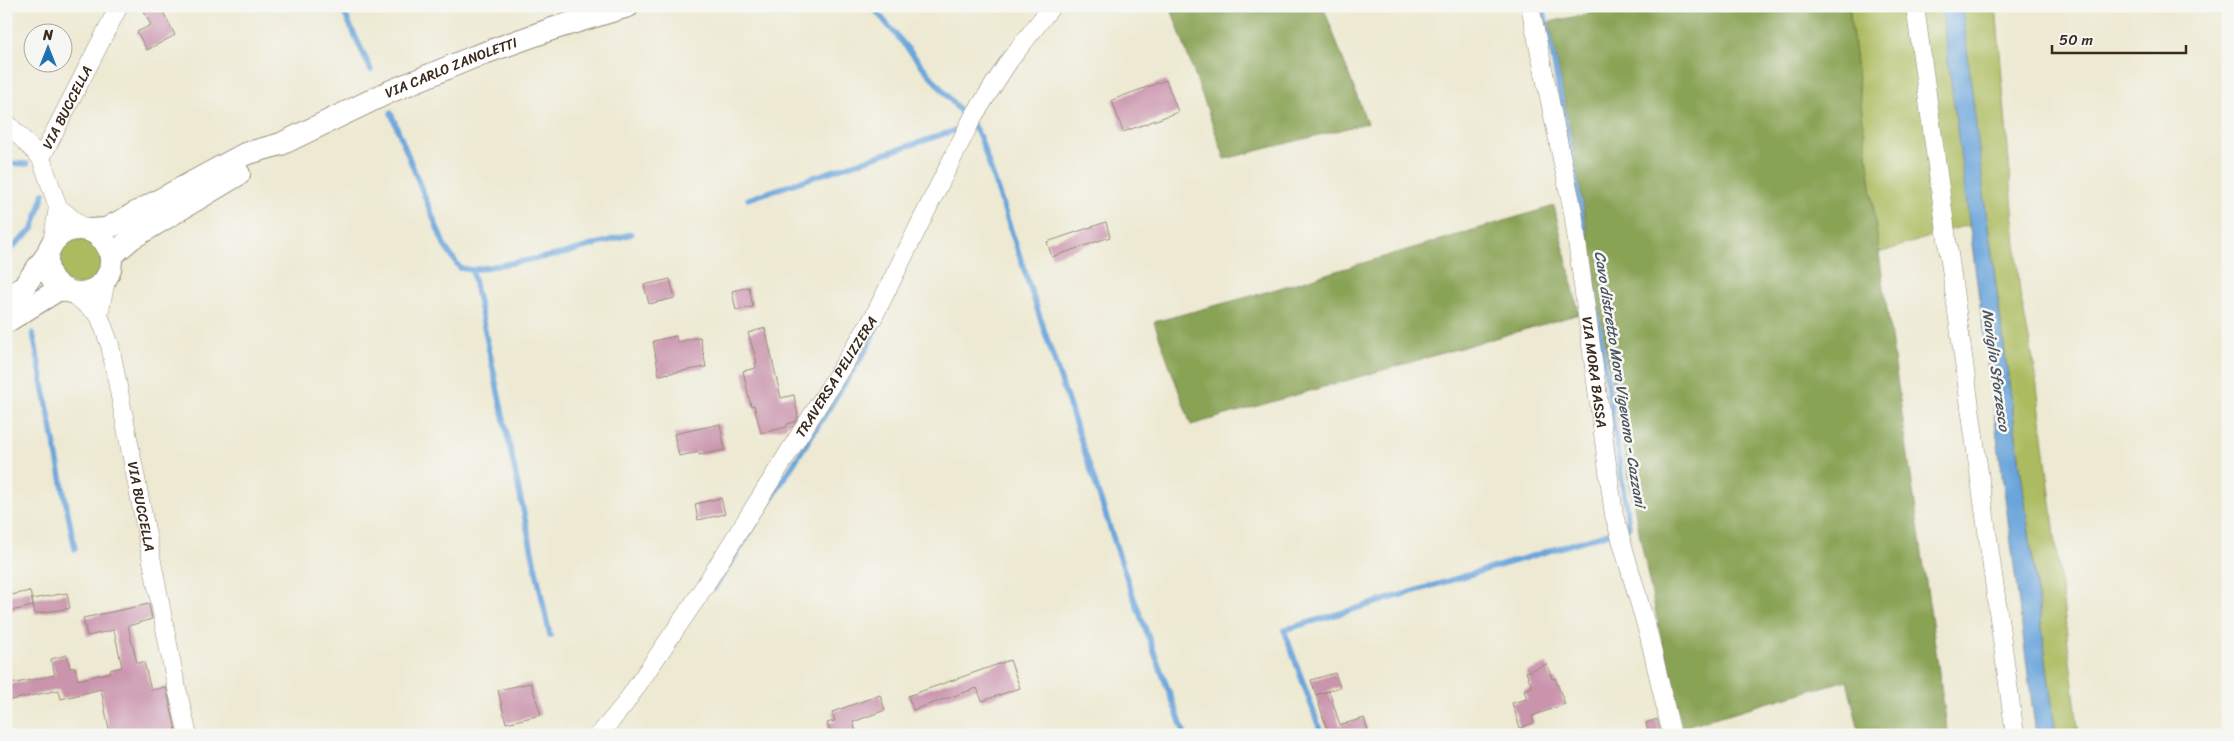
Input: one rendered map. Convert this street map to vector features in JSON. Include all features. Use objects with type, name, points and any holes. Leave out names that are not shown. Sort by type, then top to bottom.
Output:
[{"type":"main road","name":"VIA CARLO ZANOLETTI","points":[[87,230],[106,229],[245,154],[281,144],[389,92],[476,56],[552,29],[628,6]]},
{"type":"main road","name":"VIA CARLO ZANOLETTI","points":[[111,256],[132,238],[251,167],[281,144]]},
{"type":"main road","points":[[6,299],[25,285],[50,249],[67,231],[87,230],[104,240],[111,256],[112,264],[106,280],[91,292],[66,291],[6,322]]},
{"type":"main road","points":[[50,249],[49,274],[66,291]]},
{"type":"street","name":"VIA BUCCELLA","points":[[58,207],[41,158],[120,6]]},
{"type":"street","name":"TRAVERSA PELIZZERA","points":[[599,735],[624,706],[697,598],[873,318],[973,117],[1008,61],[1052,6]]},
{"type":"street","name":"VIA MORA BASSA","points":[[1530,6],[1574,212],[1597,398],[1618,530],[1649,636],[1672,735]]},
{"type":"street","points":[[1915,6],[2015,735]]},
{"type":"street","points":[[6,122],[41,158]]},
{"type":"street","points":[[50,249],[58,207],[87,230]]},
{"type":"street","name":"VIA BUCCELLA","points":[[106,280],[100,298],[99,315],[110,345],[188,735]]},
{"type":"street","points":[[66,291],[99,315]]},
{"type":"green space","points":[[1170,6],[1323,6],[1367,123],[1225,159]]},
{"type":"green space","points":[[1625,6],[1849,6],[1879,253],[1948,735],[1860,735],[1847,680],[1682,727],[1633,503],[1578,173],[1549,22]]},
{"type":"green space","points":[[1849,6],[1996,6],[2020,293],[2035,370],[2079,735],[2056,735],[1988,225],[1960,227],[1879,253]]},
{"type":"green space","points":[[1554,206],[1579,314],[1191,425],[1154,322],[1266,292]]},
{"type":"green space","points":[[79,239],[92,243],[98,249],[102,262],[98,275],[92,281],[79,285],[66,281],[60,275],[56,262],[60,249],[66,243]]},
{"type":"water","name":"Naviglio Sforzesco","points":[[1941,6],[1962,6],[1986,211],[2056,735],[2036,735]]},
{"type":"building","points":[[141,6],[160,6],[175,35],[147,50],[137,32],[151,25]]},
{"type":"building","points":[[1166,80],[1178,112],[1123,132],[1112,100]]},
{"type":"building","points":[[1106,222],[1110,237],[1052,257],[1047,242]]},
{"type":"building","points":[[670,279],[675,298],[649,304],[644,285]]},
{"type":"building","points":[[749,287],[753,307],[736,310],[732,291]]},
{"type":"building","points":[[765,328],[781,398],[794,395],[798,417],[795,422],[787,424],[787,427],[761,433],[754,405],[751,406],[743,371],[756,368],[755,363],[757,362],[748,333]]},
{"type":"building","points":[[676,336],[677,342],[700,337],[706,367],[659,375],[653,341]]},
{"type":"building","points":[[720,424],[725,450],[699,455],[699,452],[679,456],[674,434]]},
{"type":"building","points":[[721,498],[725,514],[698,520],[695,504]]},
{"type":"building","points":[[30,591],[33,606],[6,612],[6,596]]},
{"type":"building","points":[[67,593],[70,608],[35,614],[32,599]]},
{"type":"building","points":[[149,604],[152,619],[128,626],[137,663],[144,662],[151,690],[166,687],[177,735],[110,735],[101,689],[61,699],[59,690],[6,701],[6,685],[55,675],[51,659],[67,655],[70,668],[75,667],[78,680],[111,672],[110,670],[122,667],[114,630],[87,636],[83,618]]},
{"type":"building","points":[[1010,660],[1020,688],[982,701],[977,688],[913,710],[908,696]]},
{"type":"building","points":[[1547,664],[1552,679],[1555,678],[1565,704],[1532,716],[1534,723],[1520,728],[1512,703],[1527,699],[1524,690],[1532,687],[1526,672]]},
{"type":"building","points":[[1335,673],[1340,687],[1316,695],[1311,680]]},
{"type":"building","points":[[531,683],[541,715],[506,723],[498,690]]},
{"type":"building","points":[[1329,691],[1340,725],[1364,718],[1368,731],[1358,735],[1319,735],[1319,731],[1327,729],[1316,695]]},
{"type":"building","points":[[880,695],[885,710],[853,722],[857,735],[831,735],[827,723],[835,721],[832,712]]},
{"type":"building","points":[[1657,719],[1661,735],[1649,735],[1646,723]]},
{"type":"waterway","points":[[341,6],[371,70]]},
{"type":"waterway","points":[[872,6],[965,117]]},
{"type":"waterway","name":"Cavo distretto Mora Vigevano - Cazzani","points":[[1322,735],[1284,630],[1629,527],[1579,201],[1543,6]]},
{"type":"waterway","points":[[391,113],[445,247],[460,268],[472,270],[562,254],[631,234]]},
{"type":"waterway","points":[[973,125],[980,137],[1129,585],[1185,735]]},
{"type":"waterway","points":[[748,199],[953,131],[957,132]]},
{"type":"waterway","points":[[6,163],[27,164]]},
{"type":"waterway","points":[[6,253],[33,229],[44,193]]},
{"type":"waterway","points":[[472,270],[550,636]]},
{"type":"waterway","points":[[714,589],[868,347],[878,324]]},
{"type":"waterway","points":[[33,333],[75,549]]}]
